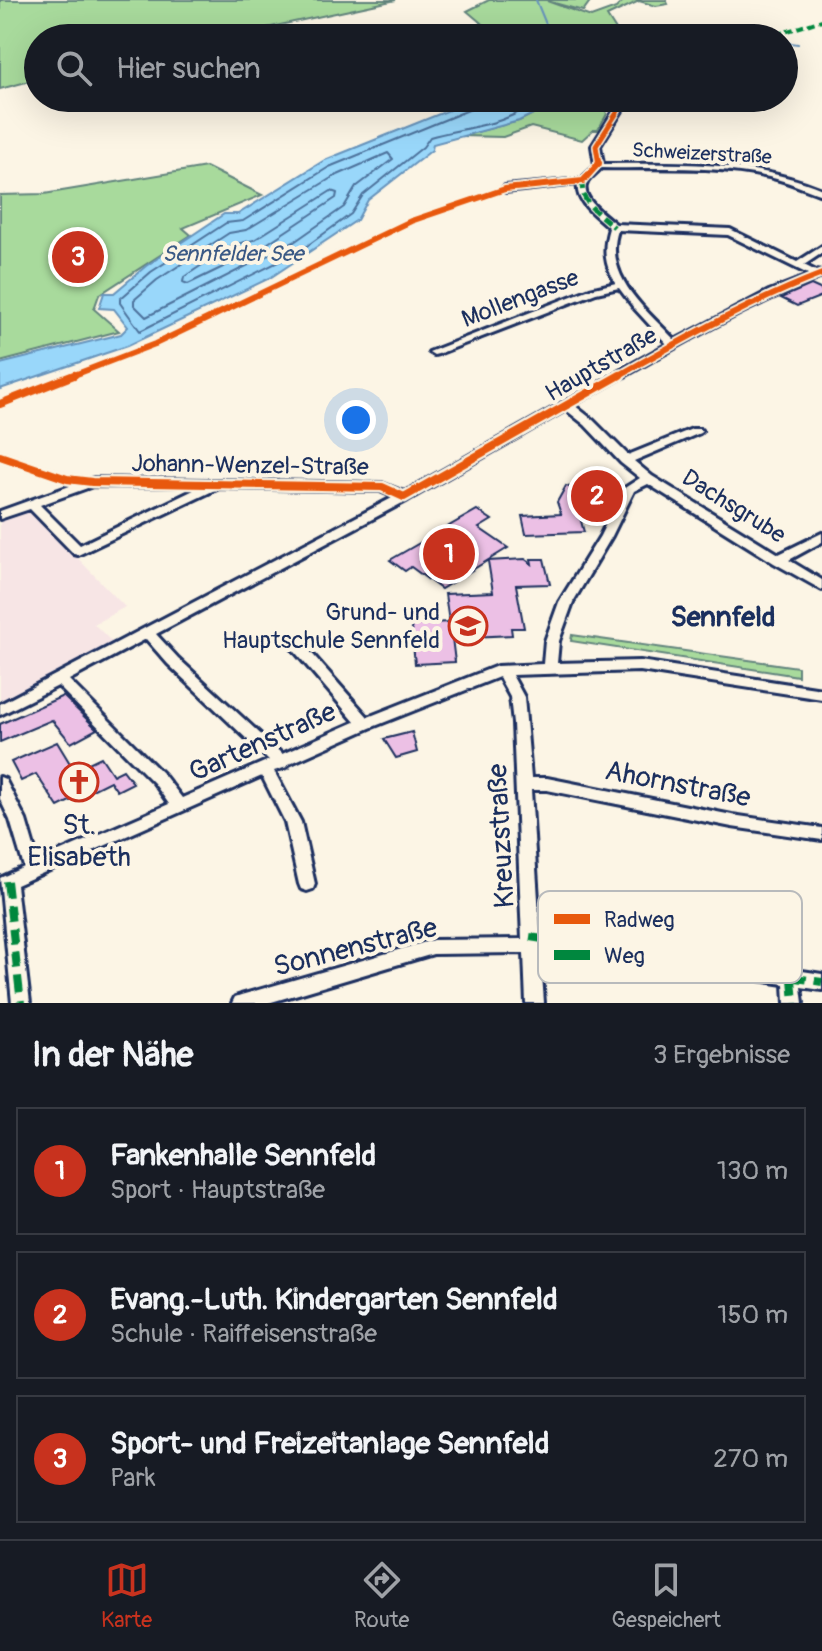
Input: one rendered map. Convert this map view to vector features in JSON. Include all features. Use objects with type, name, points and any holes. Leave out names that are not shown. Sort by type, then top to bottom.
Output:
[{"type":"street","points":[[599,166],[596,146],[617,112]]},
{"type":"street","name":"Schweizerstraße","points":[[583,181],[599,166],[686,166],[791,178],[822,192]]},
{"type":"street","points":[[505,189],[583,181],[581,190],[585,200]]},
{"type":"street","points":[[555,185],[585,200],[614,227],[721,230],[819,275]]},
{"type":"street","points":[[614,227],[608,239],[608,258],[621,285],[674,345]]},
{"type":"street","points":[[800,264],[822,249]]},
{"type":"street","name":"Hauptstraße","points":[[0,710],[404,497],[761,298],[819,275]]},
{"type":"street","name":"Mollengasse","points":[[434,352],[541,314],[593,291],[621,285]]},
{"type":"street","name":"Dachsgrube","points":[[568,406],[590,422],[625,461],[648,479],[822,586]]},
{"type":"street","name":"Dachsgrube","points":[[625,461],[696,431]]},
{"type":"street","points":[[550,666],[552,641],[566,602],[606,536],[629,489],[648,479]]},
{"type":"street","name":"Johann-Wenzel-Straße","points":[[0,515],[92,482],[382,487],[404,497]]},
{"type":"street","name":"Johann-Wenzel-Straße","points":[[32,504],[78,551],[217,484]]},
{"type":"street","points":[[778,560],[822,537]]},
{"type":"street","points":[[147,632],[173,661],[282,763]]},
{"type":"street","points":[[295,643],[365,724]]},
{"type":"street","name":"Gartenstraße","points":[[4,883],[365,724],[502,670],[550,666],[640,666],[822,694]]},
{"type":"street","name":"Kreuzstraße","points":[[502,670],[517,697],[535,1003]]},
{"type":"street","points":[[60,679],[159,779],[179,806]]},
{"type":"street","points":[[266,770],[293,822],[307,884]]},
{"type":"street","points":[[0,783],[18,820],[33,870]]},
{"type":"street","name":"Ahornstraße","points":[[524,784],[547,784],[732,821],[822,834]]},
{"type":"street","points":[[4,883],[21,1003]]},
{"type":"street","name":"Sonnenstraße","points":[[241,1003],[433,947],[538,943]]},
{"type":"street","name":"Sonnenstraße","points":[[802,980],[822,982]]},
{"type":"street","points":[[792,983],[794,1003]]},
{"type":"shaded area","points":[[32,511],[125,607],[94,624],[112,642],[0,701],[0,521]]},
{"type":"green space","points":[[0,0],[396,0],[284,24],[24,24],[24,83],[0,89]]},
{"type":"green space","points":[[489,0],[591,0],[583,11],[547,1],[591,17],[616,8],[624,0],[666,0],[668,4],[656,6],[639,1],[607,16],[612,24],[482,24],[467,11]]},
{"type":"green space","points":[[537,112],[607,114],[598,130],[593,130],[582,140],[531,127],[503,137],[461,136],[519,121]]},
{"type":"green space","points":[[206,167],[262,195],[183,228],[191,235],[99,295],[94,309],[119,331],[0,362],[0,195],[44,194]]},
{"type":"green space","points":[[572,635],[798,667],[798,676],[571,641]]},
{"type":"water","name":"Sennfelder See","points":[[444,112],[537,112],[519,121],[433,144],[432,150],[368,200],[357,220],[270,278],[127,346],[0,389],[0,364],[121,334],[128,327],[114,309],[99,308],[104,293],[114,293],[146,266],[224,214],[238,214],[325,160]]},
{"type":"building","points":[[811,285],[822,290],[822,296],[797,306],[781,298]]},
{"type":"building","points":[[575,482],[607,492],[601,505],[575,499],[584,532],[526,534],[522,516],[561,514],[557,502],[566,486],[573,488]]},
{"type":"building","points":[[477,510],[492,520],[479,528],[508,548],[441,589],[411,567],[405,571],[390,560]]},
{"type":"building","name":"Grund- und Hauptschule Sennfeld","points":[[525,559],[532,564],[531,559],[544,559],[550,584],[516,585],[524,628],[511,628],[512,635],[452,638],[455,662],[415,664],[411,624],[449,622],[445,594],[493,592],[488,561]]},
{"type":"building","points":[[63,696],[97,729],[71,743],[52,720],[0,742],[0,724]]},
{"type":"building","points":[[412,732],[417,752],[396,758],[384,739]]},
{"type":"building","points":[[57,742],[74,770],[101,757],[113,775],[123,770],[133,783],[117,791],[110,781],[58,807],[36,774],[21,781],[11,762]]},
{"type":"waterway","points":[[536,0],[546,24]]},
{"type":"marked path","points":[[798,28],[822,20]]},
{"type":"marked path","points":[[583,181],[581,190],[585,200],[614,227]]},
{"type":"marked path","points":[[7,881],[21,1003]]},
{"type":"marked path","points":[[530,937],[538,938]]},
{"type":"marked path","points":[[802,979],[822,982]]},
{"type":"marked path","points":[[792,983],[794,1003]]},
{"type":"cycle path","points":[[0,404],[155,344],[411,221],[505,189],[583,181],[599,166],[596,146],[617,112]]},
{"type":"cycle path","points":[[0,456],[67,479],[92,482],[382,487],[404,497],[712,323],[772,293],[822,274]]},
{"type":"place","name":"Sport- und Freizeitanlage Sennfeld","points":[[78,257]]},
{"type":"place","name":"Evang.-Luth. Kindergarten Sennfeld","points":[[597,496]]},
{"type":"place","name":"Fankenhalle Sennfeld","points":[[449,554]]},
{"type":"place","name":"Grund- und Hauptschule Sennfeld","points":[[468,626]]},
{"type":"place","name":"St. Elisabeth","points":[[79,782]]},
{"type":"district","name":"Sennfeld","points":[[723,616]]}]
